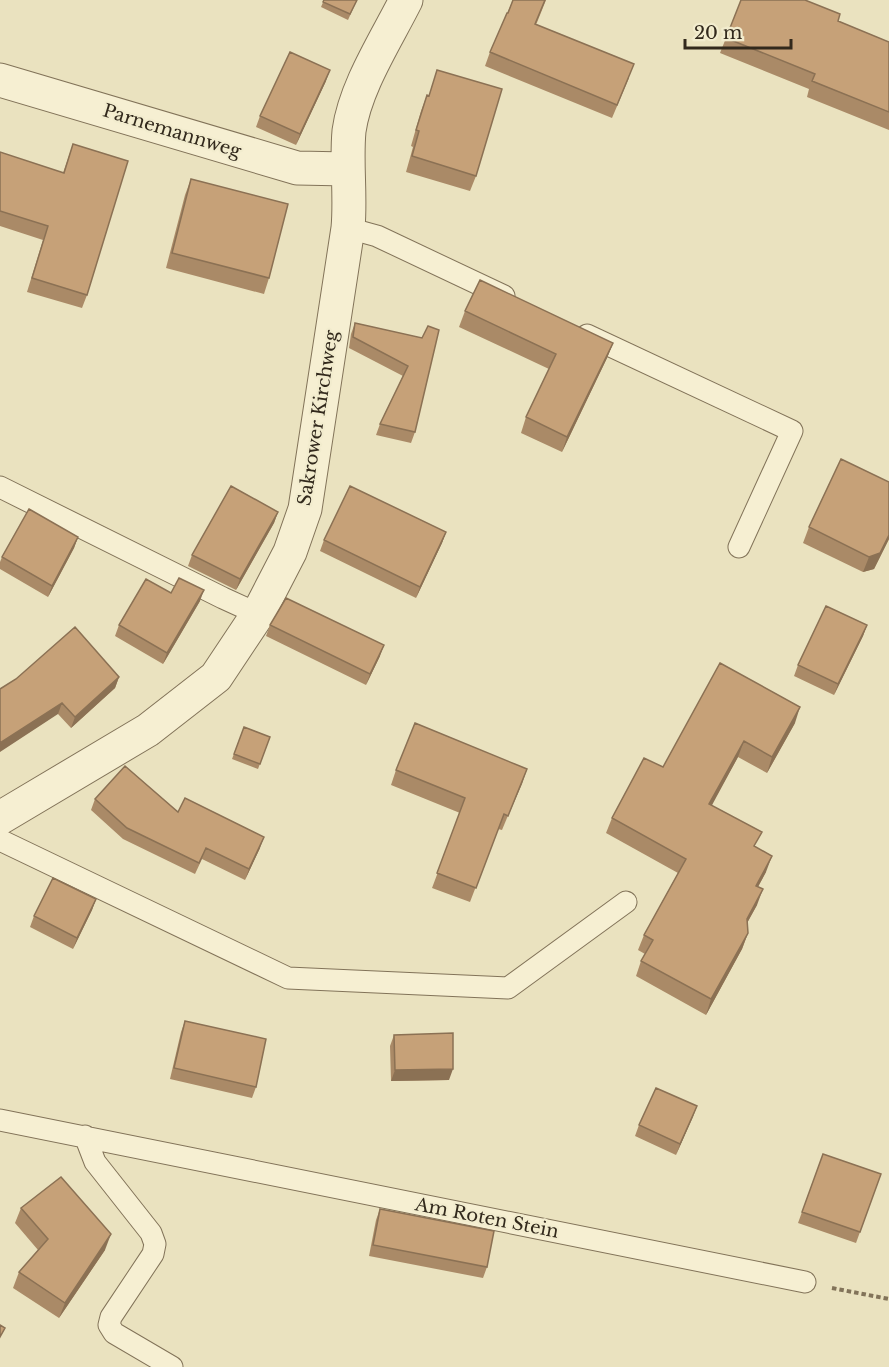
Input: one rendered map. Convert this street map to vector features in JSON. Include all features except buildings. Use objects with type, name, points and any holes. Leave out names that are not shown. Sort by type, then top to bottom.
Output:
[{"type":"street","name":"Sakrower Kirchweg","points":[[0,818],[148,730],[216,677],[258,614],[290,552],[305,509],[348,228],[350,204],[347,169],[350,129],[362,87],[406,0]]},
{"type":"street","name":"Parnemannweg","points":[[0,80],[297,168],[347,169]]},
{"type":"lane","points":[[348,228],[377,236],[526,306]]},
{"type":"lane","points":[[568,326],[792,431],[739,547]]},
{"type":"lane","points":[[0,487],[258,614]]},
{"type":"lane","points":[[0,840],[288,978],[508,988],[626,902]]},
{"type":"lane","name":"Am Roten Stein","points":[[0,1120],[805,1282]]},
{"type":"lane","points":[[85,1136],[95,1162],[151,1233],[155,1244],[153,1254],[111,1317],[109,1326],[114,1333],[172,1367]]},
{"type":"path","points":[[805,1282],[889,1299]]}]
